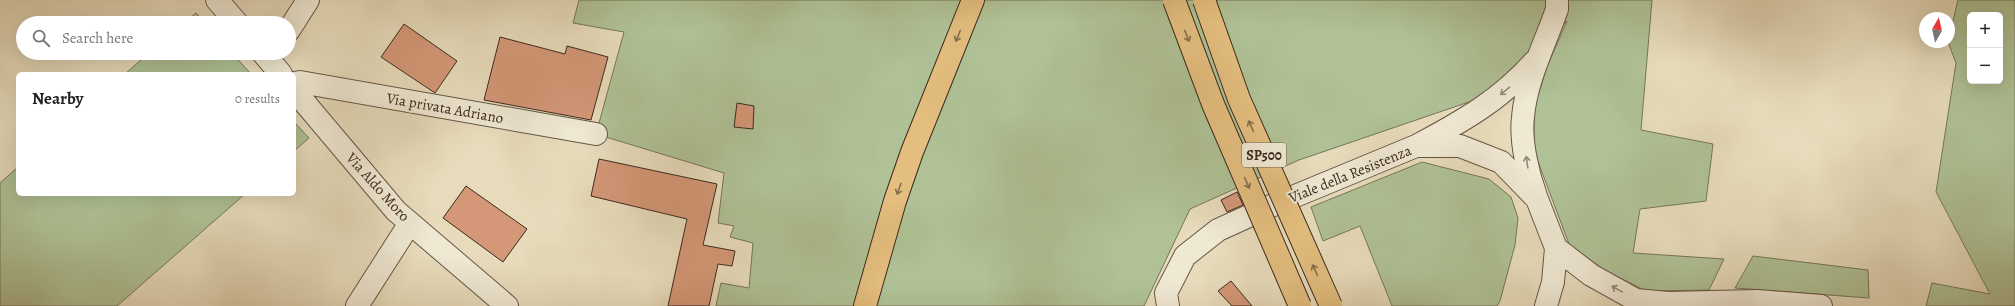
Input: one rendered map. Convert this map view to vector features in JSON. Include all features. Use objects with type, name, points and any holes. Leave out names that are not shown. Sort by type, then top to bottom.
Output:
[{"type":"highway","points":[[865,306],[895,201],[912,152],[973,0]]},
{"type":"highway","name":"SP500","points":[[1174,0],[1213,104],[1300,306]]},
{"type":"highway","name":"SP500","points":[[1204,0],[1239,99],[1331,306]]},
{"type":"street","points":[[217,0],[231,16]]},
{"type":"street","points":[[296,19],[308,0]]},
{"type":"street","points":[[1537,199],[1529,176],[1523,118],[1529,84],[1557,9],[1557,0]]},
{"type":"street","points":[[1416,146],[1463,121],[1490,103],[1518,80],[1541,53]]},
{"type":"street","name":"Via privata Adriano","points":[[296,83],[300,82],[596,134]]},
{"type":"street","name":"Via Aldo Moro","points":[[296,92],[396,211],[507,306]]},
{"type":"street","name":"Viale della Resistenza","points":[[1162,302],[1185,256],[1218,230],[1271,206],[1416,146],[1460,146],[1501,162],[1537,199],[1556,248],[1553,282],[1546,306]]},
{"type":"street","points":[[357,306],[410,223]]},
{"type":"street","points":[[1556,248],[1591,275],[1636,300],[1668,303],[1757,301],[1821,306]]},
{"type":"green space","points":[[579,0],[1652,0],[1641,130],[1713,144],[1706,201],[1640,209],[1633,253],[1724,259],[1709,290],[1646,291],[1604,270],[1569,244],[1534,151],[1534,108],[1547,67],[1567,21],[1507,89],[1299,160],[1190,209],[1144,306],[716,306],[721,283],[749,288],[753,243],[730,237],[734,226],[718,223],[724,173],[596,134],[624,32],[573,23]]},
{"type":"green space","points":[[1958,0],[2015,0],[2015,306],[1926,306],[1932,283],[1990,294],[1936,192],[1956,63],[1950,48],[1955,48],[1955,13]]},
{"type":"green space","points":[[141,60],[238,60],[249,72],[127,72]]},
{"type":"green space","points":[[296,124],[309,138],[296,149]]},
{"type":"green space","points":[[1422,162],[1489,179],[1511,197],[1518,218],[1515,245],[1500,301],[1497,306],[1392,306],[1360,226],[1323,241],[1311,207]]},
{"type":"green space","points":[[16,169],[16,196],[243,196],[117,306],[0,306],[0,183]]},
{"type":"green space","points":[[1753,256],[1868,270],[1869,298],[1735,288]]},
{"type":"building","points":[[404,24],[457,61],[435,93],[381,57]]},
{"type":"building","points":[[500,37],[565,54],[567,46],[608,57],[591,120],[484,100]]},
{"type":"building","points":[[737,103],[754,106],[753,129],[734,127]]},
{"type":"building","points":[[599,159],[717,184],[703,245],[735,251],[732,266],[718,264],[709,306],[668,306],[687,219],[591,196]]},
{"type":"building","points":[[466,186],[527,229],[503,262],[443,218]]},
{"type":"building","points":[[1237,192],[1243,205],[1227,212],[1221,200]]},
{"type":"building","points":[[1231,281],[1252,306],[1232,306],[1218,291]]}]
